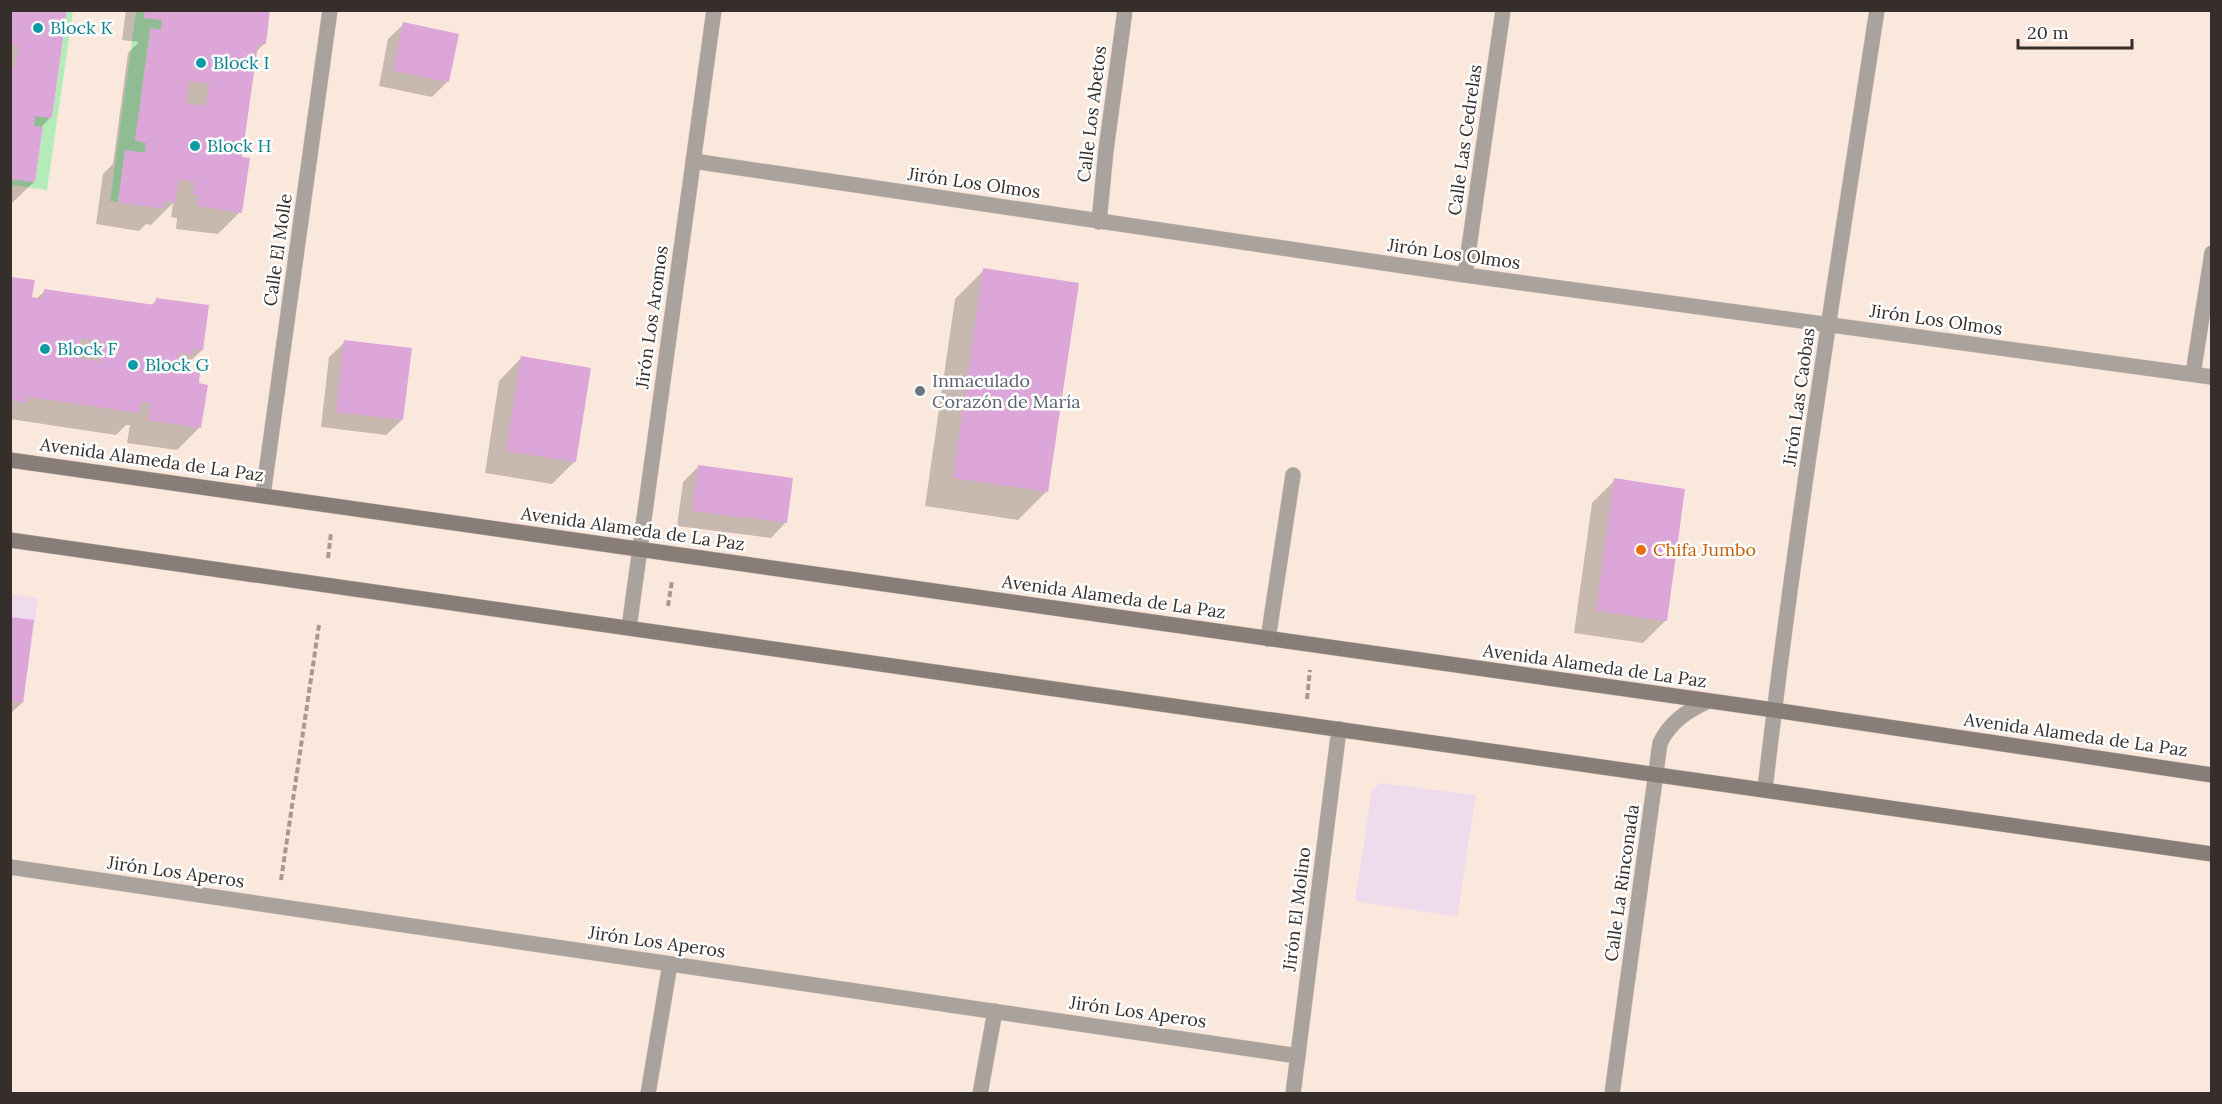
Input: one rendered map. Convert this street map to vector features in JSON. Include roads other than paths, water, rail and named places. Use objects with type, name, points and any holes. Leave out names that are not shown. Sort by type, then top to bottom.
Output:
[{"type":"street","name":"Calle El Molle","points":[[263,495],[330,10]]},
{"type":"street","name":"Jirón Los Aromos","points":[[629,628],[714,10]]},
{"type":"street","name":"Calle Los Abetos","points":[[1099,222],[1106,150],[1125,10]]},
{"type":"street","name":"Calle Las Cedrelas","points":[[1464,276],[1503,10]]},
{"type":"street","name":"Jirón Las Caobas","points":[[1765,789],[1774,710],[1829,325],[1877,10]]},
{"type":"street","name":"Jirón Los Olmos","points":[[693,161],[1464,276],[2211,377]]},
{"type":"street","points":[[2193,374],[2211,253]]},
{"type":"street","name":"Avenida Alameda de La Paz","points":[[10,459],[1774,710],[2211,775]]},
{"type":"street","points":[[1268,639],[1293,475]]},
{"type":"street","points":[[10,540],[2211,854]]},
{"type":"street","name":"Calle La Rinconada","points":[[1612,1094],[1660,743],[1665,733],[1682,715],[1708,701]]},
{"type":"street","name":"Jirón El Molino","points":[[1293,1094],[1339,729]]},
{"type":"street","name":"Jirón Los Aperos","points":[[10,867],[1298,1056]]},
{"type":"street","points":[[648,1094],[670,963]]},
{"type":"street","points":[[980,1094],[995,1011]]},
{"type":"place","name":"Block K","points":[[38,28]]},
{"type":"place","name":"Block I","points":[[201,63]]},
{"type":"place","name":"Block H","points":[[195,146]]},
{"type":"place","name":"Block F","points":[[45,349]]},
{"type":"place","name":"Block G","points":[[133,365]]},
{"type":"place","name":"Inmaculado Corazón de María","points":[[920,391]]},
{"type":"place","name":"Chifa Jumbo","points":[[1641,550]]}]
